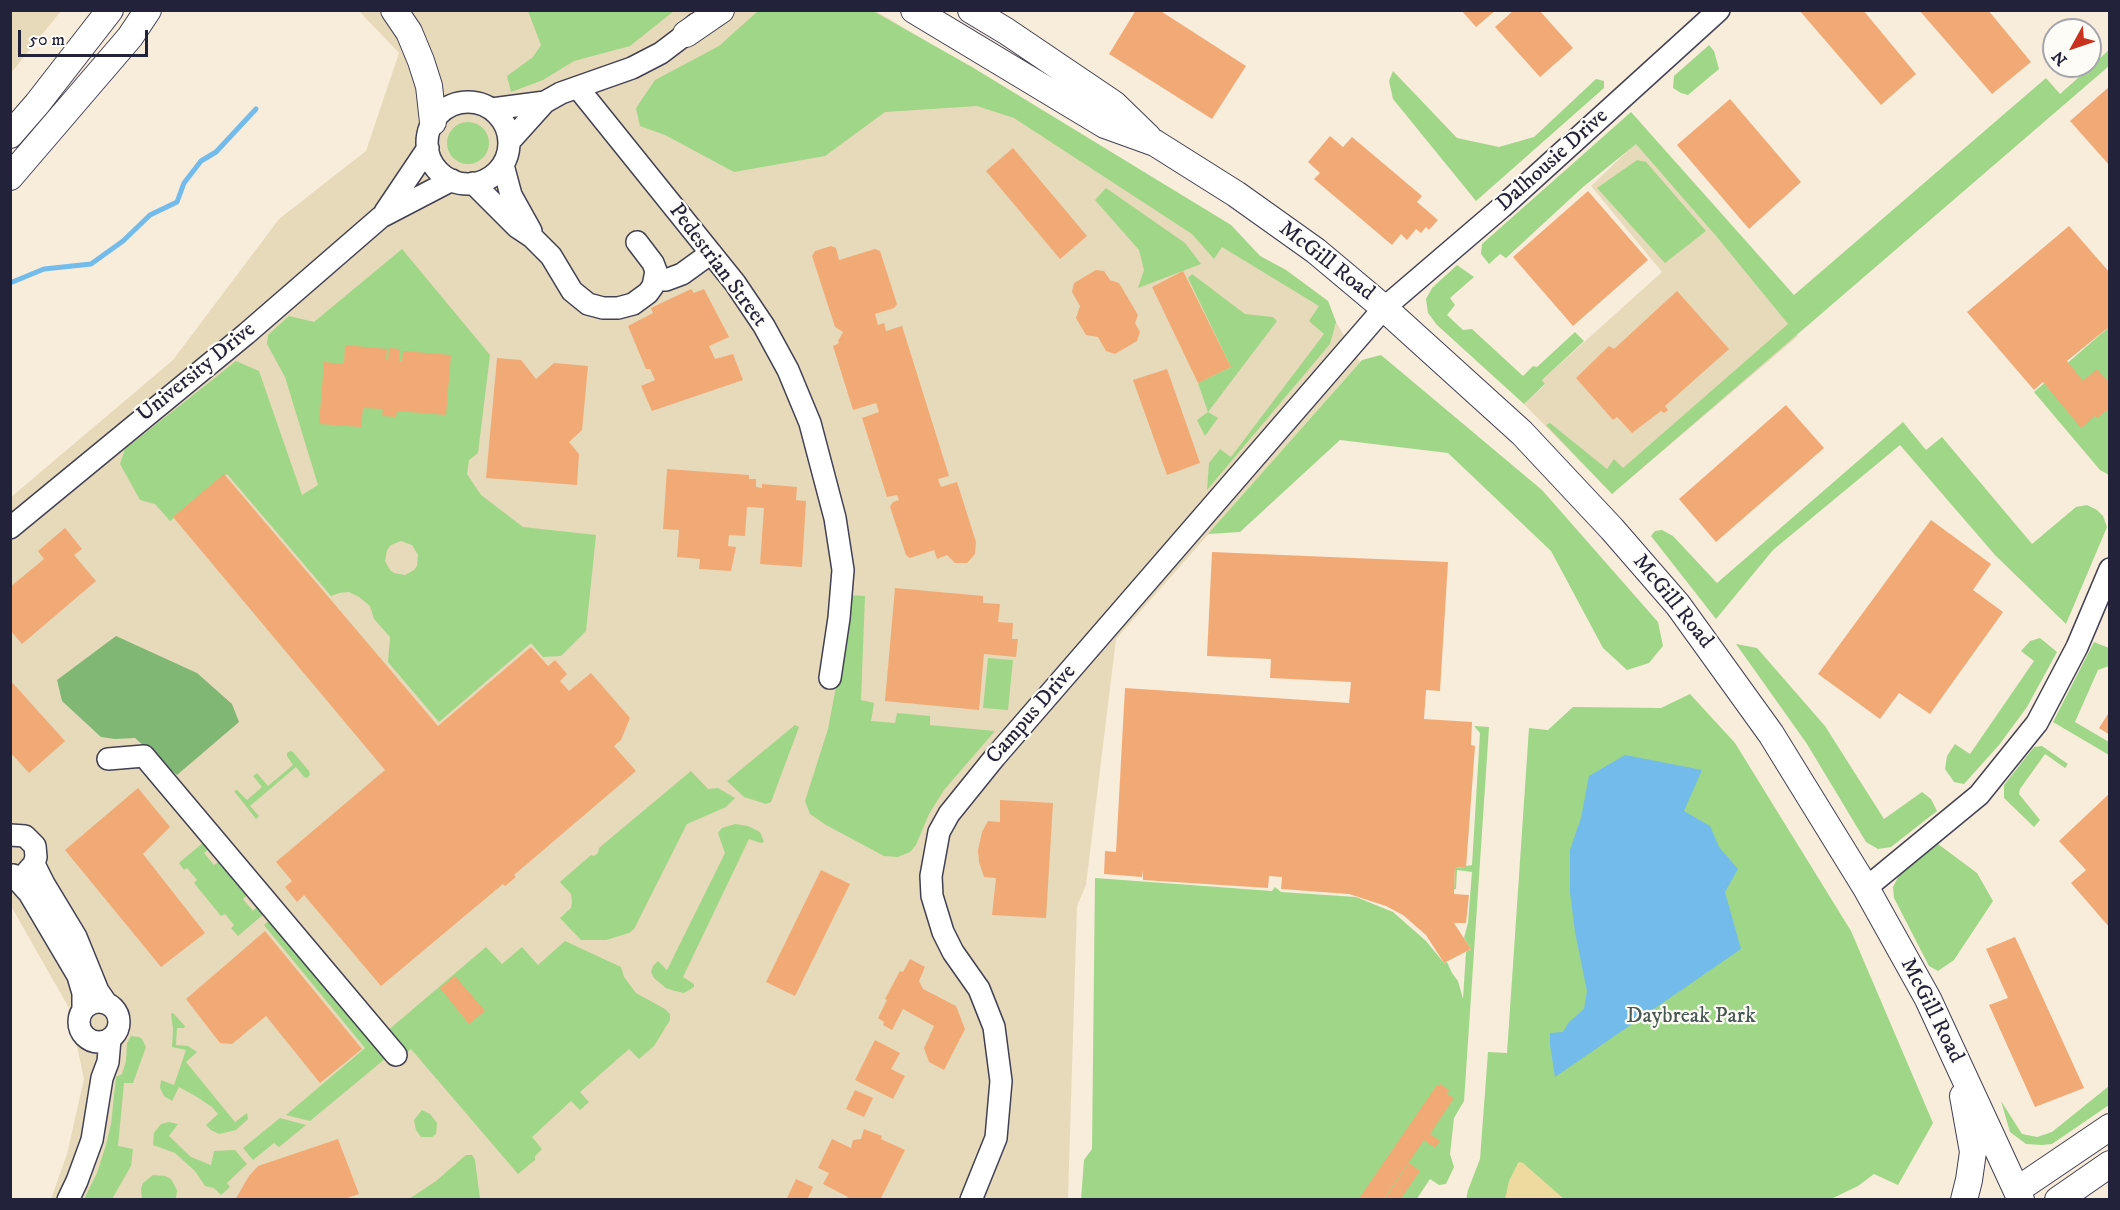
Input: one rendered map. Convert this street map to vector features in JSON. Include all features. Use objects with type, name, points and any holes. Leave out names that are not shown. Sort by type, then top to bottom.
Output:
[{"type":"main road","points":[[10,135],[110,10]]},
{"type":"main road","points":[[10,177],[130,37],[148,10]]},
{"type":"main road","points":[[130,37],[161,10]]},
{"type":"main road","points":[[394,10],[409,32],[421,61],[429,86],[433,123]]},
{"type":"main road","points":[[686,34],[698,10]]},
{"type":"main road","points":[[686,34],[721,10]]},
{"type":"main road","name":"McGill Road","points":[[914,10],[1105,125],[1155,143]]},
{"type":"main road","name":"McGill Road","points":[[971,10],[1114,104],[1155,143],[1236,195],[1307,245],[1384,309],[1522,433],[1612,529],[1678,605],[1771,734],[1866,888],[1928,999],[2014,1196]]},
{"type":"main road","points":[[1951,1049],[1967,1113],[1973,1152],[1964,1200]]},
{"type":"main road","points":[[2014,1196],[2109,1127]]},
{"type":"main road","points":[[2058,1200],[2109,1164]]},
{"type":"street","points":[[492,109],[545,102],[632,68],[661,53],[686,34],[708,10]]},
{"type":"street","name":"Dalhousie Drive","points":[[1384,309],[1485,222],[1719,10]]},
{"type":"street","name":"Pedestrian Street","points":[[578,88],[747,300],[788,370],[810,423],[821,460],[835,518],[843,570],[830,678]]},
{"type":"street","points":[[462,182],[484,181],[503,165],[508,152],[506,127],[492,109],[476,102],[457,104],[440,114],[433,123],[428,135],[428,148],[432,161],[439,171],[462,182],[532,237],[551,256],[572,291],[579,298],[588,304],[603,308],[625,306],[642,299],[653,286],[656,271],[653,263],[637,242]]},
{"type":"street","points":[[509,142],[545,102]]},
{"type":"street","name":"University Drive","points":[[10,528],[246,334],[381,217],[428,148]]},
{"type":"street","points":[[503,165],[511,195],[530,227],[532,237]]},
{"type":"street","name":"University Drive","points":[[381,217],[462,182]]},
{"type":"street","points":[[655,279],[666,280],[682,274],[711,253]]},
{"type":"street","name":"Campus Drive","points":[[971,1200],[996,1138],[1002,1081],[994,1027],[979,989],[953,952],[943,932],[932,896],[930,876],[939,832],[949,814],[995,757],[1384,309]]},
{"type":"street","points":[[1866,888],[1979,795],[2037,723],[2077,647],[2109,569]]},
{"type":"street","points":[[108,759],[144,756],[396,1055]]},
{"type":"street","points":[[12,875],[26,873],[34,864],[36,857],[35,846],[26,836],[14,831]]},
{"type":"street","points":[[34,864],[76,937],[98,990],[107,1004],[116,1012],[120,1023],[118,1030],[101,1041]]},
{"type":"street","points":[[12,875],[29,893],[78,976],[83,993],[83,1010]]},
{"type":"street","points":[[101,1041],[82,1034],[79,1028],[80,1014],[94,1002],[107,1004]]},
{"type":"street","points":[[68,1200],[92,1140],[102,1078],[108,1062],[101,1041]]},
{"type":"shaded area","points":[[10,11],[61,11],[11,73]]},
{"type":"shaded area","points":[[359,11],[876,11],[1231,225],[1260,256],[1286,270],[1328,301],[1336,322],[1360,362],[1116,639],[1086,885],[1077,906],[1068,1199],[51,1199],[67,1154],[84,1079],[69,1008],[11,906],[10,498],[173,360],[279,219],[366,151],[399,53]]},
{"type":"shaded area","points":[[1636,143],[1798,336],[1612,494],[1524,404],[1545,385],[1542,380],[1662,272],[1591,186]]},
{"type":"green space","points":[[528,10],[674,11],[630,46],[574,61],[543,80],[511,92],[507,76],[533,57],[541,45]]},
{"type":"green space","points":[[758,11],[873,11],[972,67],[1231,225],[1260,256],[1286,270],[1328,301],[1336,322],[1330,344],[1207,490],[1209,463],[1220,449],[1231,457],[1324,334],[1309,321],[1319,306],[1222,247],[1214,259],[1192,234],[1014,118],[977,106],[885,112],[825,156],[734,172],[665,135],[640,126],[636,108],[655,80],[719,46]]},
{"type":"green space","points":[[1709,45],[1714,51],[1719,69],[1688,95],[1673,88],[1674,76]]},
{"type":"green space","points":[[2109,50],[2109,66],[2102,72],[2102,56]]},
{"type":"green space","points":[[1393,71],[1457,138],[1499,147],[1534,137],[1596,79],[1604,81],[1604,88],[1476,201],[1393,99],[1389,81]]},
{"type":"green space","points":[[2046,78],[2060,94],[2078,78],[2095,78],[1612,494],[1546,425],[1550,423],[1607,469],[1614,459],[1623,468],[1788,324],[1636,144],[1583,187],[1506,258],[1500,254],[1489,264],[1481,254],[1482,244],[1631,112],[1794,295]]},
{"type":"green space","points":[[468,122],[476,123],[483,128],[488,135],[488,151],[483,158],[476,163],[468,164],[460,163],[453,158],[448,151],[447,143],[448,135],[453,128],[460,123]]},
{"type":"green space","points":[[1637,160],[1646,162],[1706,231],[1665,263],[1597,188]]},
{"type":"green space","points":[[1106,188],[1185,243],[1201,264],[1138,288],[1144,270],[1139,250],[1095,200]]},
{"type":"green space","points":[[402,249],[490,355],[478,453],[469,460],[467,474],[481,495],[523,527],[596,535],[586,631],[561,656],[543,657],[531,643],[439,722],[388,662],[390,637],[374,619],[370,606],[349,592],[331,596],[227,474],[170,521],[155,504],[140,500],[120,464],[125,449],[236,361],[259,371],[302,495],[318,485],[285,377],[267,344],[268,335],[289,316],[314,322]],"holes":[[[401,541],[412,545],[418,555],[417,566],[414,570],[405,575],[390,570],[385,561],[387,550],[391,545]]]},
{"type":"green space","points":[[1457,265],[1474,277],[1450,298],[1455,305],[1447,315],[1463,330],[1472,329],[1523,376],[1533,366],[1537,367],[1575,332],[1584,341],[1542,380],[1545,384],[1524,404],[1437,325],[1428,313],[1426,299],[1432,288]]},
{"type":"green space","points":[[1192,274],[1245,314],[1273,317],[1277,321],[1208,412],[1198,383],[1231,367],[1188,278]]},
{"type":"green space","points":[[2109,327],[2109,475],[2100,470],[2034,392]]},
{"type":"green space","points":[[1381,355],[1542,490],[1658,622],[1663,646],[1649,663],[1627,670],[1603,648],[1551,551],[1448,453],[1340,440],[1240,532],[1208,534],[1362,360]]},
{"type":"green space","points":[[1208,412],[1218,418],[1205,436],[1197,420]]},
{"type":"green space","points":[[1903,422],[1926,450],[1942,437],[2032,544],[2076,507],[2087,505],[2103,516],[2107,527],[2066,624],[1995,555],[1900,445],[1773,550],[1716,619],[1651,536],[1655,531],[1662,530],[1673,536],[1717,583]]},
{"type":"green space","points":[[846,595],[865,596],[861,700],[874,703],[871,721],[895,723],[897,713],[930,716],[930,725],[995,731],[944,790],[929,814],[916,845],[910,852],[898,857],[884,856],[826,825],[810,814],[805,801],[828,729],[841,660]]},
{"type":"green space","points":[[116,636],[197,673],[232,704],[239,722],[177,775],[135,738],[101,737],[62,701],[57,680]]},
{"type":"green space","points":[[2040,638],[2057,652],[2027,707],[1999,745],[1964,784],[1954,782],[1945,769],[1947,756],[1955,744],[1970,754],[2034,661],[2021,651],[2030,641]]},
{"type":"green space","points":[[2094,642],[2109,648],[2109,666],[2098,670],[2075,722],[2109,742],[2109,755],[2053,722]]},
{"type":"green space","points":[[1736,644],[1757,648],[1825,726],[1884,819],[1922,792],[1931,799],[1937,811],[1891,847],[1878,849],[1866,842],[1807,744]]},
{"type":"green space","points":[[988,658],[1013,660],[1008,710],[983,708]]},
{"type":"green space","name":"Daybreak Park","points":[[1690,694],[1735,743],[1851,931],[1933,1123],[1898,1185],[1874,1174],[1858,1186],[1831,1199],[1466,1200],[1480,1159],[1488,1052],[1507,1053],[1529,728],[1548,730],[1573,707],[1661,708]]},
{"type":"green space","points":[[795,725],[799,727],[771,802],[766,804],[744,797],[727,781]]},
{"type":"green space","points":[[1474,726],[1489,727],[1464,1101],[1454,1118],[1450,1154],[1454,1167],[1446,1184],[1439,1185],[1430,1179],[1416,1200],[1081,1200],[1084,1160],[1092,1149],[1095,878],[1272,891],[1275,887],[1281,892],[1356,897],[1393,912],[1426,941],[1444,963],[1447,962],[1458,981],[1463,999],[1466,952],[1471,949],[1464,938],[1468,923],[1472,872],[1457,870],[1456,889],[1454,889],[1455,867],[1466,868],[1472,865],[1480,733]]},
{"type":"green space","points":[[2042,746],[2068,764],[2065,768],[2045,754],[2020,789],[2019,794],[2040,820],[2034,827],[2004,798],[2004,785],[2034,747]]},
{"type":"green space","points":[[290,751],[310,775],[307,778],[304,777],[296,767],[250,806],[259,816],[256,819],[234,791],[237,790],[247,800],[262,787],[253,776],[257,773],[268,786],[293,765],[287,756]]},
{"type":"green space","points":[[691,771],[708,789],[718,788],[735,798],[726,807],[687,824],[634,929],[629,933],[606,940],[581,940],[560,918],[571,908],[572,902],[571,894],[560,882],[591,855],[598,853],[599,848]]},
{"type":"green space","points":[[735,824],[748,826],[760,832],[764,842],[749,839],[683,977],[694,984],[694,987],[684,993],[666,988],[654,978],[651,972],[653,966],[658,961],[667,970],[725,853],[718,833],[722,828]]},
{"type":"green space","points":[[205,841],[210,848],[204,853],[214,865],[221,860],[249,893],[243,899],[253,911],[259,905],[265,913],[238,936],[231,928],[234,925],[225,914],[221,916],[194,883],[197,880],[187,868],[184,870],[179,863]]},
{"type":"green space","points":[[1938,844],[1977,873],[1993,901],[1954,960],[1938,971],[1929,966],[1894,898],[1893,887],[1899,875]]},
{"type":"green space","points":[[271,919],[386,1058],[310,1121],[286,1115],[365,1048],[264,925]]},
{"type":"green space","points":[[565,941],[621,967],[624,977],[636,993],[665,1009],[670,1014],[670,1020],[654,1046],[639,1059],[629,1049],[580,1092],[589,1102],[580,1110],[571,1101],[532,1137],[542,1149],[535,1156],[535,1160],[518,1174],[411,1049],[405,1054],[386,1032],[486,947],[502,964],[522,947],[538,965]]},
{"type":"green space","points":[[173,1013],[185,1026],[177,1028],[176,1045],[188,1046],[197,1052],[186,1062],[235,1122],[247,1113],[248,1119],[236,1130],[219,1134],[211,1130],[206,1125],[218,1114],[212,1107],[179,1087],[172,1101],[164,1096],[160,1088],[161,1080],[174,1085],[186,1050],[172,1047],[171,1014]]},
{"type":"green space","points":[[131,1036],[142,1039],[146,1047],[133,1083],[124,1083],[118,1146],[133,1149],[131,1166],[112,1199],[84,1199],[97,1173],[106,1145],[111,1124],[116,1077],[122,1074],[126,1061],[127,1043]]},
{"type":"green space","points":[[2109,1086],[2109,1105],[2052,1144],[2026,1144],[2010,1132],[2001,1101],[2022,1134],[2037,1137],[2052,1132]]},
{"type":"green space","points":[[422,1110],[430,1114],[437,1123],[436,1134],[432,1137],[421,1137],[416,1130],[414,1120]]},
{"type":"green space","points":[[280,1118],[306,1125],[279,1147],[274,1143],[253,1160],[243,1148]]},
{"type":"green space","points":[[169,1122],[178,1124],[169,1136],[191,1157],[211,1165],[214,1151],[235,1150],[247,1164],[227,1183],[230,1187],[221,1195],[214,1188],[205,1186],[195,1171],[175,1153],[153,1145],[154,1133],[161,1124]]},
{"type":"green space","points":[[466,1155],[472,1155],[475,1160],[480,1199],[409,1199],[436,1181]]},
{"type":"green space","points":[[153,1175],[171,1179],[177,1190],[176,1199],[142,1199],[143,1183]]},
{"type":"sand","points":[[1520,1162],[1564,1199],[1505,1199],[1509,1181]]},
{"type":"water","points":[[1625,755],[1702,770],[1684,811],[1710,826],[1719,847],[1738,869],[1725,892],[1741,949],[1555,1077],[1550,1033],[1563,1032],[1569,1022],[1584,1009],[1587,991],[1575,932],[1570,892],[1570,850],[1581,818],[1589,776]]},
{"type":"building","points":[[1136,10],[1159,10],[1246,66],[1212,119],[1109,54]]},
{"type":"building","points":[[1461,10],[1496,10],[1476,27]]},
{"type":"building","points":[[1514,10],[1539,10],[1573,48],[1540,77],[1495,27]]},
{"type":"building","points":[[1799,10],[1863,10],[1916,74],[1881,105]]},
{"type":"building","points":[[1919,10],[1988,10],[2031,62],[1992,94]]},
{"type":"building","points":[[2110,86],[2110,166],[2070,121]]},
{"type":"building","points":[[1730,99],[1801,182],[1749,229],[1677,145]]},
{"type":"building","points":[[1330,136],[1343,147],[1352,137],[1422,196],[1417,202],[1438,220],[1429,230],[1426,227],[1421,233],[1416,229],[1407,240],[1401,234],[1392,245],[1314,179],[1320,173],[1308,162]]},
{"type":"building","points":[[1013,148],[1087,236],[1060,259],[986,171]]},
{"type":"building","points":[[1588,191],[1648,260],[1573,326],[1513,257]]},
{"type":"building","points":[[2069,226],[2110,273],[2110,326],[2067,361],[2083,381],[2097,369],[2110,384],[2110,408],[2097,418],[2095,416],[2081,428],[2043,382],[2034,390],[1967,312]]},
{"type":"building","points":[[831,246],[836,248],[839,260],[875,249],[880,251],[897,304],[894,308],[875,314],[878,325],[884,323],[886,331],[902,326],[949,476],[938,479],[941,487],[957,482],[976,542],[975,554],[967,563],[955,563],[947,555],[937,559],[934,550],[910,558],[906,555],[890,507],[893,502],[899,500],[897,495],[887,497],[862,418],[879,412],[876,403],[853,410],[833,346],[839,343],[843,332],[835,327],[812,256],[815,251]]},
{"type":"building","points":[[1096,270],[1104,271],[1110,280],[1119,283],[1138,315],[1135,323],[1140,332],[1137,341],[1115,354],[1106,351],[1098,337],[1086,335],[1076,318],[1080,306],[1072,292],[1074,283]]},
{"type":"building","points":[[1183,271],[1231,367],[1198,383],[1152,287]]},
{"type":"building","points":[[691,289],[694,293],[704,289],[729,337],[709,346],[715,359],[733,354],[743,380],[652,411],[641,386],[655,380],[650,369],[646,369],[628,326],[653,313],[651,308]]},
{"type":"building","points":[[1677,291],[1729,349],[1665,406],[1668,410],[1664,413],[1661,411],[1632,433],[1617,417],[1613,420],[1576,378],[1609,346],[1614,349]]},
{"type":"building","points":[[345,345],[387,349],[386,360],[388,360],[389,348],[400,349],[399,362],[402,362],[403,351],[451,355],[446,415],[397,411],[396,417],[382,416],[383,409],[363,408],[361,427],[319,424],[324,362],[344,364]]},
{"type":"building","points":[[497,358],[521,360],[536,379],[554,363],[588,366],[582,430],[569,442],[579,454],[577,485],[486,478]]},
{"type":"building","points":[[1167,369],[1200,463],[1167,475],[1133,380]]},
{"type":"building","points":[[1786,405],[1824,448],[1716,542],[1679,499]]},
{"type":"building","points":[[667,469],[749,475],[749,479],[756,479],[756,487],[762,488],[762,484],[797,487],[796,500],[806,501],[802,567],[760,564],[764,508],[747,507],[745,536],[729,535],[728,546],[736,547],[731,571],[699,569],[700,559],[677,557],[679,530],[663,529]]},
{"type":"building","points":[[224,474],[438,726],[531,647],[548,666],[555,660],[567,674],[560,681],[569,691],[591,673],[630,718],[621,740],[614,746],[636,771],[514,875],[516,877],[505,886],[503,884],[381,986],[304,895],[297,902],[285,887],[292,881],[276,862],[385,770],[173,517]]},
{"type":"building","points":[[1931,520],[1991,564],[1973,590],[2003,612],[1930,714],[1899,693],[1880,719],[1818,674]]},
{"type":"building","points":[[65,528],[82,549],[74,555],[96,581],[22,644],[10,630],[10,587],[44,559],[38,551]]},
{"type":"building","points":[[1212,552],[1448,562],[1440,691],[1426,690],[1424,719],[1472,722],[1471,745],[1475,746],[1466,868],[1455,867],[1454,894],[1469,895],[1466,923],[1454,923],[1471,949],[1444,963],[1426,935],[1403,915],[1386,906],[1349,894],[1281,889],[1282,877],[1269,876],[1268,888],[1143,880],[1143,870],[1142,877],[1104,874],[1105,851],[1116,852],[1125,688],[1349,703],[1351,682],[1270,678],[1271,659],[1207,656]]},
{"type":"building","points":[[895,588],[983,596],[983,603],[1000,604],[998,622],[1013,623],[1012,639],[1018,639],[1016,657],[984,654],[979,710],[885,701]]},
{"type":"building","points":[[10,680],[65,741],[29,773],[10,752]]},
{"type":"building","points":[[2110,711],[2110,735],[2099,728]]},
{"type":"building","points":[[138,788],[170,827],[143,854],[205,933],[161,967],[65,850]]},
{"type":"building","points":[[2110,793],[2110,928],[2071,883],[2086,870],[2059,841]]},
{"type":"building","points":[[1000,800],[1053,803],[1046,918],[992,915],[996,878],[984,877],[978,850],[982,832],[988,821],[1000,822]]},
{"type":"building","points":[[821,870],[850,884],[795,996],[766,982]]},
{"type":"building","points":[[265,931],[362,1049],[320,1083],[266,1016],[232,1044],[220,1043],[186,999]]},
{"type":"building","points":[[2015,937],[2084,1088],[2035,1107],[1989,1005],[2008,998],[1986,949]]},
{"type":"building","points":[[910,959],[925,967],[919,981],[923,989],[956,1006],[965,1029],[944,1070],[929,1062],[924,1048],[934,1026],[903,1009],[892,1030],[883,1025],[884,1022],[878,1018],[900,971],[903,972]]},
{"type":"building","points":[[455,976],[485,1011],[469,1024],[440,988]]},
{"type":"building","points":[[875,1040],[900,1053],[891,1069],[905,1076],[893,1099],[855,1080]]},
{"type":"building","points":[[1440,1084],[1449,1090],[1447,1094],[1454,1098],[1430,1134],[1440,1141],[1435,1148],[1424,1140],[1383,1200],[1358,1200],[1437,1085]]},
{"type":"building","points":[[855,1090],[873,1098],[864,1117],[846,1109]]},
{"type":"building","points":[[864,1129],[882,1136],[881,1139],[905,1150],[880,1200],[846,1200],[848,1197],[823,1184],[829,1173],[818,1168],[832,1139],[851,1148],[853,1140],[861,1139]]},
{"type":"building","points":[[338,1139],[359,1194],[347,1198],[348,1200],[235,1200],[249,1176],[258,1166]]},
{"type":"building","points":[[1409,1163],[1420,1171],[1400,1200],[1384,1200]]},
{"type":"building","points":[[796,1179],[813,1187],[807,1200],[787,1198]]},
{"type":"waterway","points":[[10,283],[44,269],[91,264],[123,241],[150,215],[177,202],[184,183],[201,161],[216,152],[256,109]]}]
